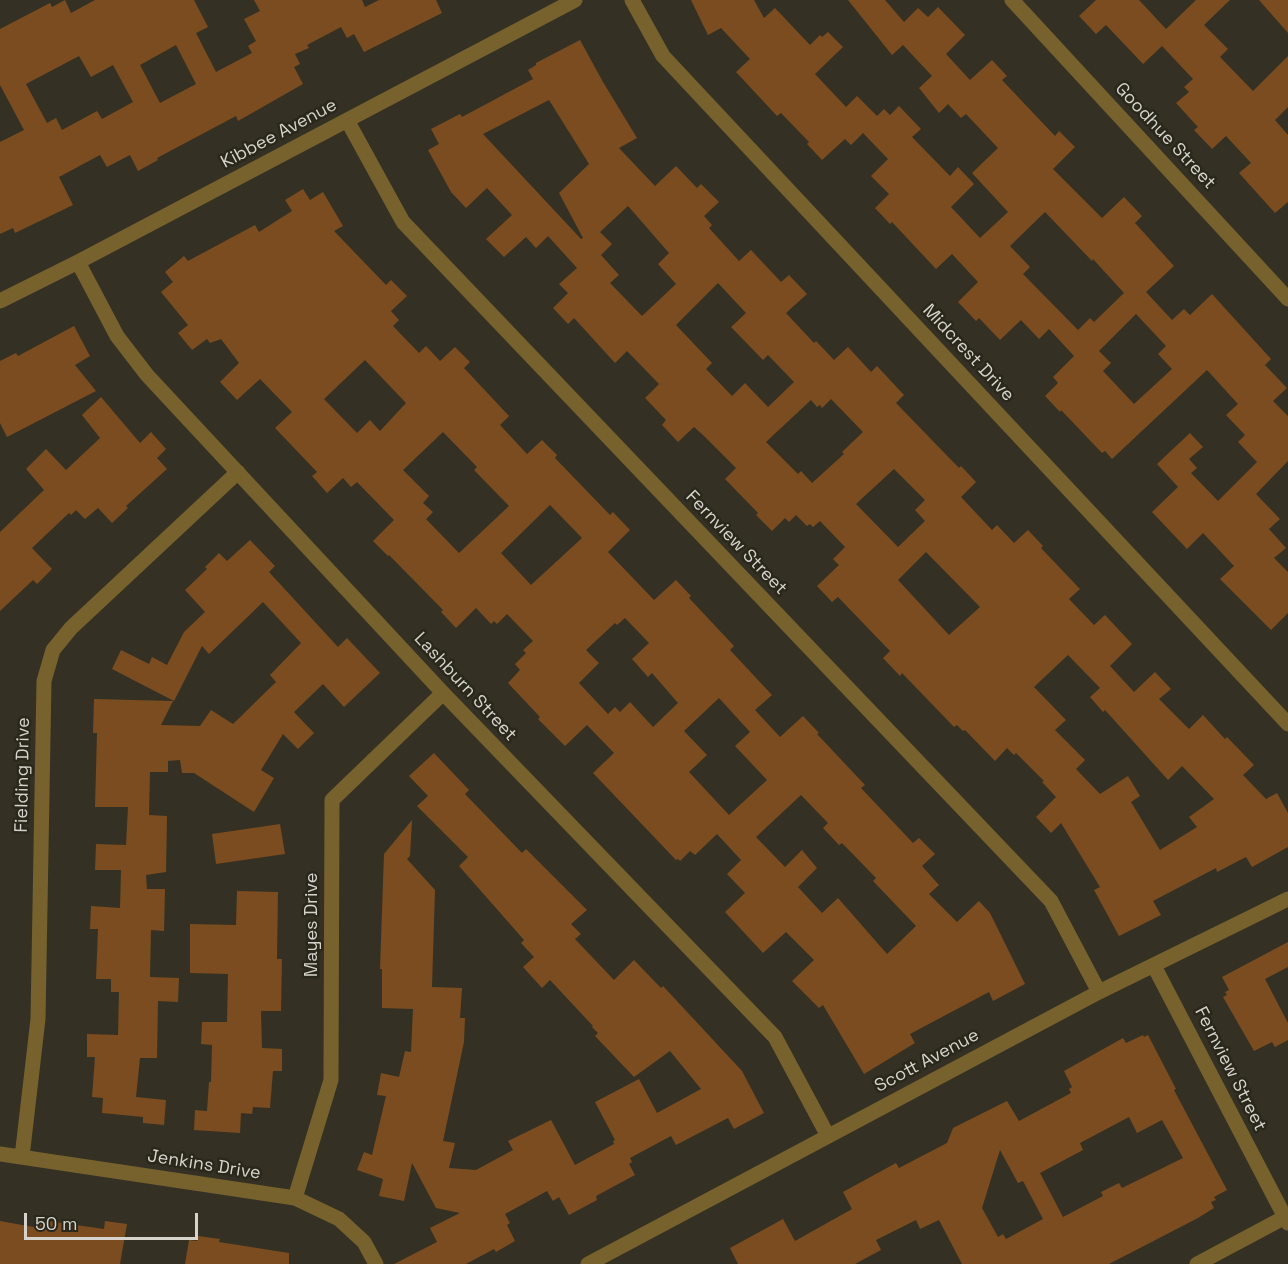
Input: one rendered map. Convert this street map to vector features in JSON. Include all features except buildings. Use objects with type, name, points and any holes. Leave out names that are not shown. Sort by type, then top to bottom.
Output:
[{"type":"street","name":"Kibbee Avenue","points":[[0,300],[78,262],[575,0]]},
{"type":"street","name":"Midcrest Drive","points":[[632,0],[663,56],[1288,724]]},
{"type":"street","name":"Goodhue Street","points":[[1012,0],[1288,299]]},
{"type":"street","name":"Fernview Street","points":[[347,120],[402,222],[1051,901],[1099,992]]},
{"type":"street","name":"Lashburn Street","points":[[78,262],[117,336],[147,375],[443,693],[775,1036],[828,1136]]},
{"type":"street","name":"Fielding Drive","points":[[22,1157],[38,1018],[44,681],[53,650],[71,628],[238,472]]},
{"type":"street","name":"Mayes Drive","points":[[295,1198],[331,1080],[332,800],[443,693]]},
{"type":"street","name":"Scott Avenue","points":[[588,1264],[1099,992],[1288,899]]},
{"type":"street","name":"Fernview Street","points":[[1154,966],[1286,1220]]},
{"type":"street","name":"Jenkins Drive","points":[[0,1154],[295,1198],[339,1219],[364,1242],[376,1264]]},
{"type":"street","points":[[1197,1264],[1286,1220]]}]
